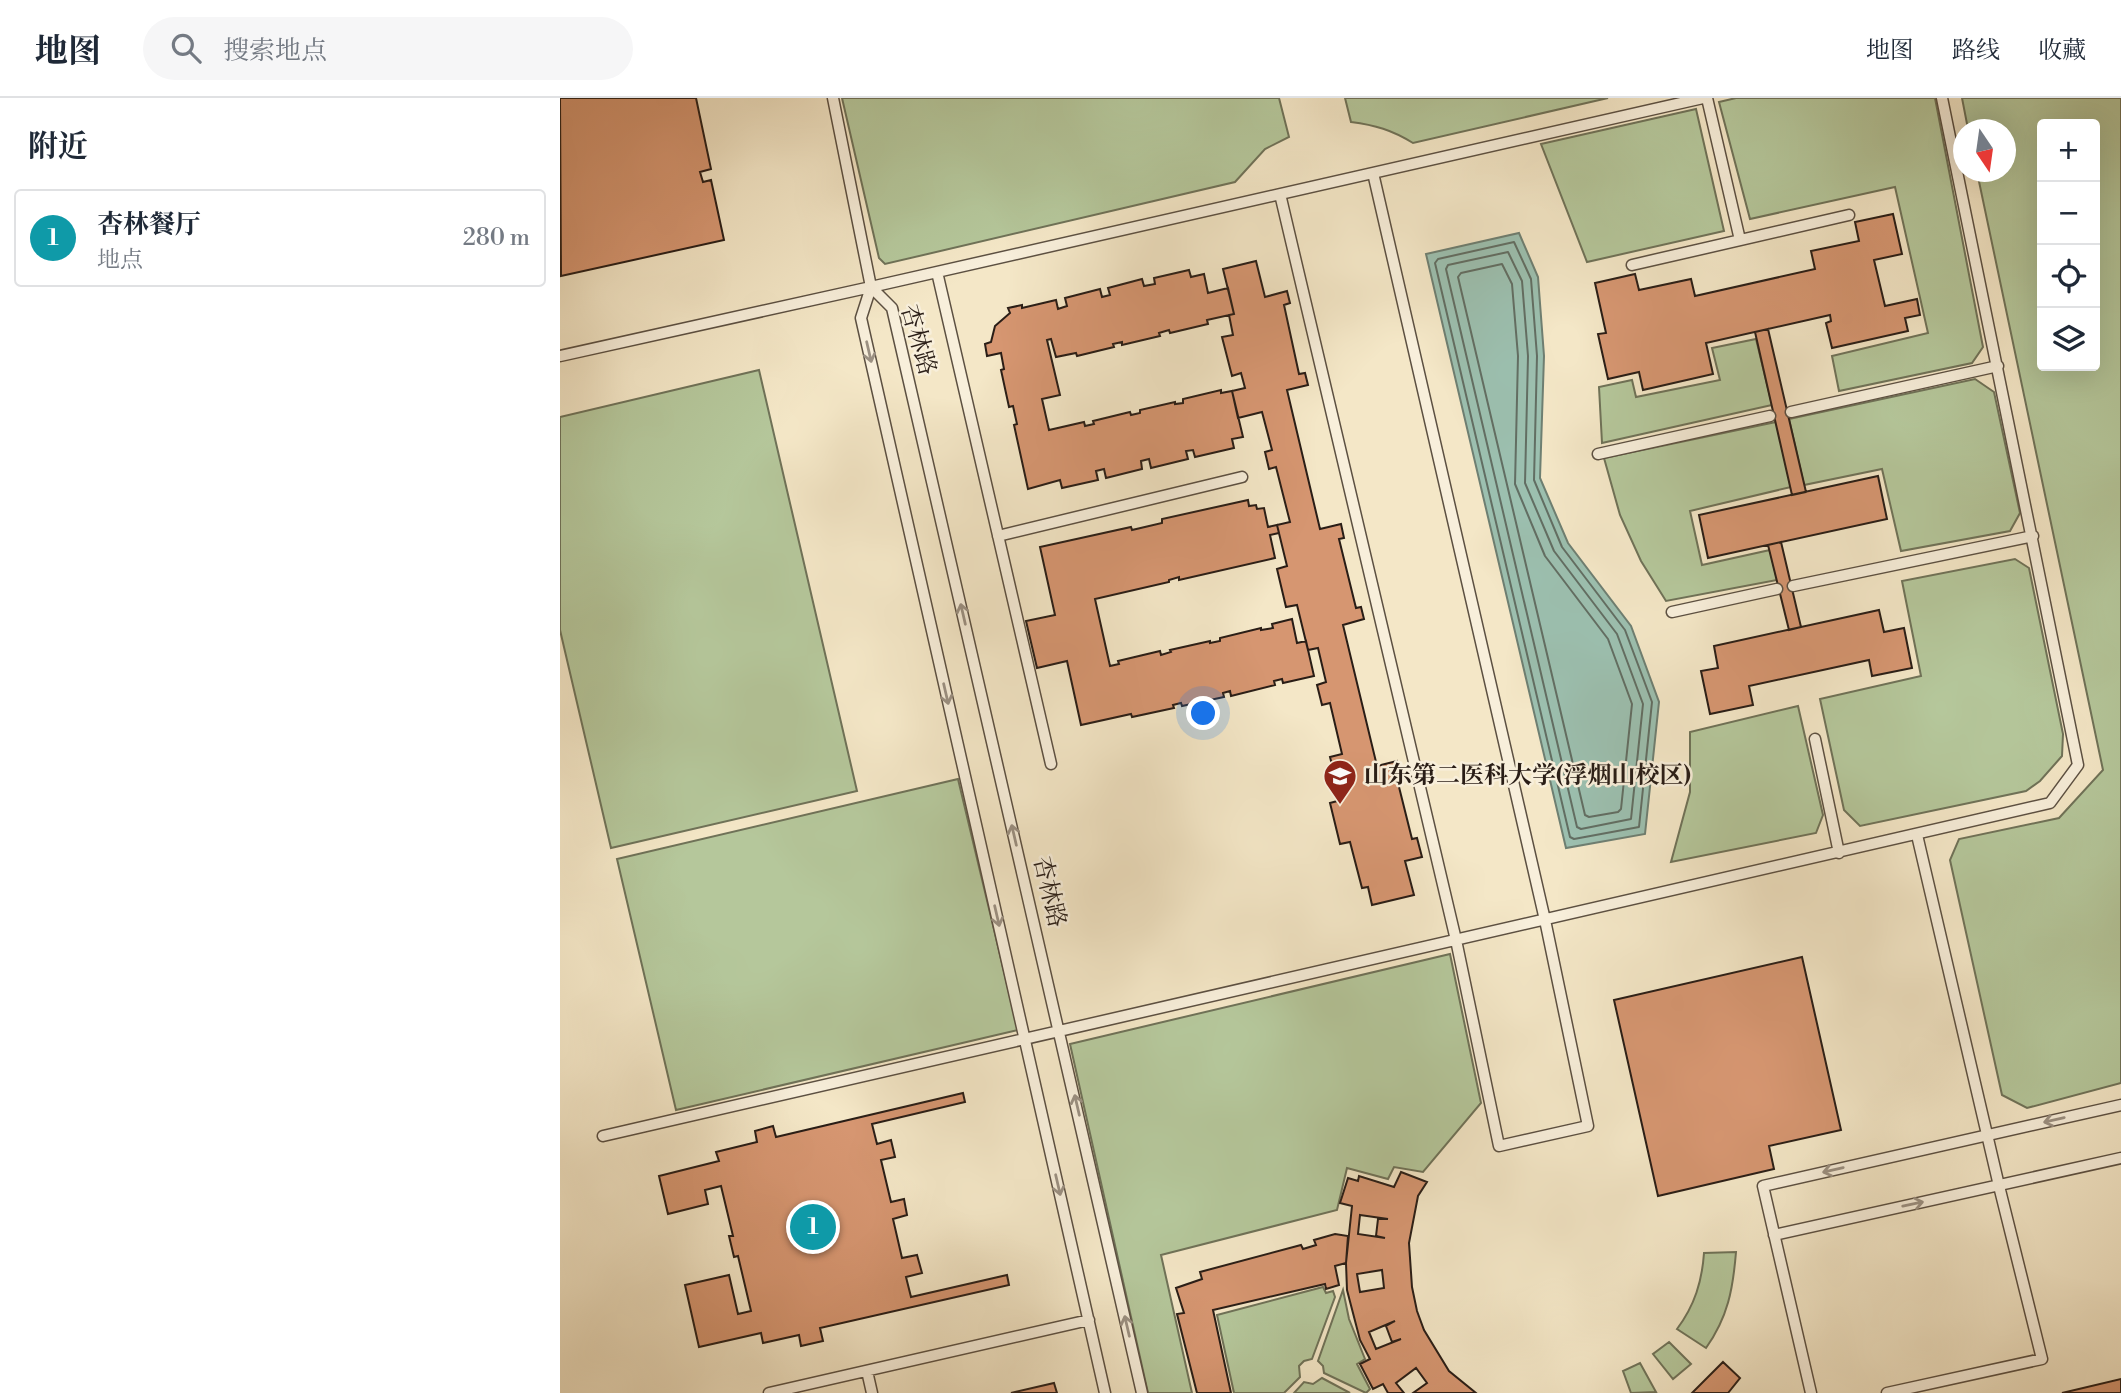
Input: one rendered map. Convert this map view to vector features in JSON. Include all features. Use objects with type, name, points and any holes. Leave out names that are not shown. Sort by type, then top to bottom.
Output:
[{"type":"lane","points":[[832,98],[871,287]]},
{"type":"lane","points":[[560,356],[1705,98],[1740,240]]},
{"type":"lane","points":[[603,1136],[2050,803],[2078,765],[1942,98]]},
{"type":"lane","points":[[1280,194],[1456,940],[1499,1146],[1588,1126],[1545,920],[1373,173]]},
{"type":"lane","points":[[1632,265],[1849,215]]},
{"type":"lane","points":[[937,272],[1051,764]]},
{"type":"lane","name":"杏林路","points":[[1105,1393],[861,318],[871,287],[892,308],[1142,1393]]},
{"type":"lane","points":[[1791,411],[1998,366]]},
{"type":"lane","points":[[1598,454],[1770,416]]},
{"type":"lane","points":[[998,536],[1242,477]]},
{"type":"lane","points":[[1793,586],[2033,536]]},
{"type":"lane","points":[[1672,612],[1777,589]]},
{"type":"lane","points":[[1815,739],[1839,853]]},
{"type":"lane","points":[[1887,1393],[2042,1359],[1917,835]]},
{"type":"lane","points":[[1811,1393],[1763,1186],[2121,1105]]},
{"type":"lane","points":[[1774,1235],[2121,1158]]},
{"type":"lane","points":[[769,1393],[1089,1320]]},
{"type":"lane","points":[[867,1371],[873,1393]]},
{"type":"shaded area","points":[[842,98],[1279,98],[1289,137],[1265,149],[1235,182],[885,264],[879,258]]},
{"type":"shaded area","points":[[1345,98],[1608,98],[1413,143],[1383,129],[1351,122]]},
{"type":"shaded area","points":[[1736,98],[1935,98],[1983,347],[1972,363],[1839,391],[1832,356],[1928,333],[1895,187],[1750,219],[1719,102]]},
{"type":"shaded area","points":[[1962,98],[2121,98],[2121,1083],[2027,1108],[2002,1095],[1950,860],[1959,839],[2059,818],[2103,770],[1979,182],[2016,182],[2016,119],[1966,119]]},
{"type":"shaded area","points":[[1696,109],[1724,231],[1587,262],[1541,144]]},
{"type":"shaded area","points":[[1756,339],[1772,405],[1602,443],[1599,387],[1632,380],[1636,397],[1720,380],[1712,348]]},
{"type":"shaded area","points":[[759,370],[857,791],[611,848],[560,630],[560,417]]},
{"type":"shaded area","points":[[1975,379],[1994,392],[2020,513],[2010,531],[1901,551],[1882,469],[1804,485],[1789,419]]},
{"type":"shaded area","points":[[1776,422],[1791,487],[1690,511],[1702,565],[1770,550],[1777,580],[1666,601],[1641,561],[1620,515],[1604,458]]},
{"type":"shaded area","points":[[2015,559],[2029,568],[2063,734],[2062,756],[2040,781],[2026,791],[1860,826],[1844,810],[1820,699],[1921,676],[1902,581]]},
{"type":"shaded area","points":[[1798,706],[1823,815],[1816,833],[1671,862],[1690,792],[1690,732]]},
{"type":"shaded area","points":[[958,779],[1018,1030],[676,1110],[617,859]]},
{"type":"shaded area","points":[[1450,954],[1481,1103],[1423,1172],[1394,1167],[1388,1179],[1347,1168],[1337,1210],[1161,1255],[1192,1393],[1148,1393],[1070,1044]]},
{"type":"shaded area","points":[[1736,1252],[1728,1302],[1720,1325],[1706,1348],[1677,1329],[1689,1311],[1696,1292],[1704,1253]]},
{"type":"shaded area","points":[[1323,1287],[1326,1293],[1333,1291],[1335,1297],[1312,1359],[1299,1366],[1300,1377],[1284,1393],[1234,1393],[1217,1315]]},
{"type":"shaded area","points":[[1343,1290],[1349,1319],[1365,1359],[1357,1364],[1370,1389],[1366,1393],[1324,1373],[1323,1366],[1318,1361]]},
{"type":"shaded area","points":[[1669,1342],[1691,1364],[1673,1379],[1653,1354]]},
{"type":"shaded area","points":[[1640,1363],[1656,1392],[1631,1393],[1623,1371]]},
{"type":"shaded area","points":[[1322,1378],[1350,1393],[1294,1393],[1304,1382],[1313,1384]]},
{"type":"water","points":[[1519,233],[1538,277],[1544,356],[1540,478],[1568,543],[1631,626],[1659,702],[1645,834],[1566,848],[1426,254]]},
{"type":"building","points":[[560,98],[696,98],[711,169],[700,172],[703,182],[711,180],[724,240],[561,276]]},
{"type":"building","points":[[1893,214],[1902,254],[1874,260],[1885,306],[1917,299],[1920,315],[1905,318],[1908,331],[1832,348],[1826,323],[1831,321],[1830,315],[1706,343],[1713,374],[1643,390],[1639,372],[1608,379],[1598,334],[1606,333],[1595,283],[1635,274],[1639,290],[1691,279],[1695,296],[1815,269],[1811,251],[1859,241],[1855,222]]},
{"type":"building","points":[[1256,261],[1265,297],[1287,291],[1290,303],[1284,305],[1299,374],[1305,373],[1308,385],[1287,390],[1320,529],[1341,524],[1344,538],[1339,539],[1356,608],[1361,607],[1364,619],[1343,625],[1377,766],[1397,761],[1400,774],[1396,775],[1412,839],[1417,838],[1422,857],[1405,861],[1414,895],[1372,905],[1368,887],[1362,888],[1350,842],[1340,844],[1330,803],[1341,800],[1330,757],[1342,754],[1330,703],[1322,705],[1317,685],[1326,682],[1318,648],[1308,650],[1297,605],[1286,607],[1277,569],[1287,566],[1277,525],[1290,522],[1276,467],[1269,469],[1265,452],[1272,450],[1262,412],[1238,418],[1232,391],[1245,388],[1241,373],[1232,376],[1222,337],[1233,335],[1229,315],[1234,314],[1223,269]]},
{"type":"building","points":[[1189,270],[1191,277],[1204,274],[1208,293],[1228,288],[1234,314],[1207,320],[1208,324],[1170,333],[1169,330],[1159,333],[1160,336],[1122,345],[1122,342],[1113,344],[1114,347],[1077,356],[1076,353],[1056,357],[1051,339],[1047,340],[1060,395],[1042,399],[1049,430],[1084,422],[1085,426],[1094,424],[1093,421],[1130,412],[1131,415],[1140,413],[1140,410],[1175,402],[1183,403],[1183,399],[1221,390],[1221,393],[1232,391],[1243,437],[1232,439],[1234,448],[1195,457],[1193,450],[1186,451],[1188,459],[1151,468],[1149,459],[1141,461],[1142,469],[1106,478],[1104,469],[1096,471],[1098,480],[1062,488],[1060,480],[1028,489],[1014,425],[1017,424],[1013,406],[1009,407],[1001,370],[1004,369],[1001,353],[987,356],[985,344],[991,342],[995,326],[1010,313],[1008,308],[1022,305],[1022,308],[1056,300],[1058,309],[1067,306],[1065,298],[1100,289],[1102,297],[1110,295],[1108,288],[1142,279],[1144,286],[1155,284],[1154,278]]},
{"type":"building","points":[[1768,329],[1806,492],[1792,495],[1755,332]]},
{"type":"building","points":[[1878,476],[1887,519],[1708,558],[1699,515]]},
{"type":"building","points":[[1248,500],[1249,506],[1264,508],[1268,527],[1277,525],[1279,533],[1270,535],[1275,558],[1179,580],[1179,577],[1169,582],[1095,599],[1110,666],[1119,664],[1118,661],[1160,651],[1161,655],[1171,652],[1170,650],[1220,641],[1220,638],[1261,628],[1273,628],[1272,624],[1292,619],[1297,643],[1306,641],[1314,676],[1283,683],[1282,679],[1274,681],[1275,685],[1231,696],[1230,691],[1223,693],[1224,697],[1182,706],[1181,703],[1173,705],[1174,708],[1081,725],[1067,661],[1037,668],[1026,621],[1055,615],[1040,547],[1131,527],[1132,530],[1162,523],[1162,519]]},
{"type":"building","points":[[1781,542],[1801,627],[1789,630],[1768,545]]},
{"type":"building","points":[[1879,610],[1884,632],[1904,628],[1912,668],[1872,676],[1869,660],[1749,686],[1753,705],[1710,714],[1701,671],[1718,668],[1714,646]]},
{"type":"building","points":[[1802,957],[1841,1130],[1769,1146],[1774,1169],[1658,1196],[1614,1000]]},
{"type":"building","points":[[963,1093],[965,1102],[872,1124],[877,1144],[891,1140],[895,1157],[881,1160],[891,1202],[904,1199],[907,1215],[893,1219],[902,1258],[917,1255],[922,1273],[906,1277],[911,1297],[1007,1275],[1009,1285],[820,1328],[823,1341],[801,1346],[799,1335],[763,1343],[761,1333],[699,1347],[685,1285],[729,1275],[738,1314],[751,1311],[738,1256],[734,1257],[729,1236],[733,1236],[721,1186],[705,1190],[708,1204],[668,1214],[659,1176],[719,1161],[716,1152],[757,1142],[755,1131],[773,1126],[776,1137]]},
{"type":"building","points":[[1401,1172],[1427,1182],[1418,1196],[1409,1243],[1412,1287],[1417,1311],[1424,1330],[1449,1371],[1476,1393],[1413,1393],[1427,1383],[1416,1368],[1396,1383],[1404,1393],[1388,1393],[1383,1384],[1373,1389],[1360,1364],[1370,1359],[1360,1340],[1347,1290],[1346,1263],[1352,1206],[1340,1203],[1348,1178],[1358,1181],[1359,1176],[1394,1187]],"holes":[[[1360,1215],[1388,1219],[1378,1219],[1376,1236],[1385,1238],[1358,1234]],[[1382,1270],[1384,1288],[1360,1292],[1357,1274]],[[1395,1321],[1386,1326],[1392,1342],[1401,1339],[1376,1349],[1369,1332]]]},
{"type":"building","points":[[1335,1234],[1348,1236],[1346,1263],[1335,1266],[1339,1285],[1326,1289],[1325,1284],[1213,1310],[1231,1393],[1197,1393],[1177,1314],[1184,1313],[1176,1288],[1202,1279],[1200,1272],[1301,1245],[1303,1249],[1316,1245],[1314,1240]]},
{"type":"building","points":[[1723,1362],[1740,1378],[1728,1393],[1692,1393]]},
{"type":"building","points":[[2121,1379],[2121,1393],[2062,1393]]},
{"type":"building","points":[[1054,1383],[1057,1393],[1011,1393]]},
{"type":"place","name":"山东第二医科大学(浮烟山校区)","points":[[1340,806]]},
{"type":"place","name":"杏林餐厅","points":[[813,1227]]}]
